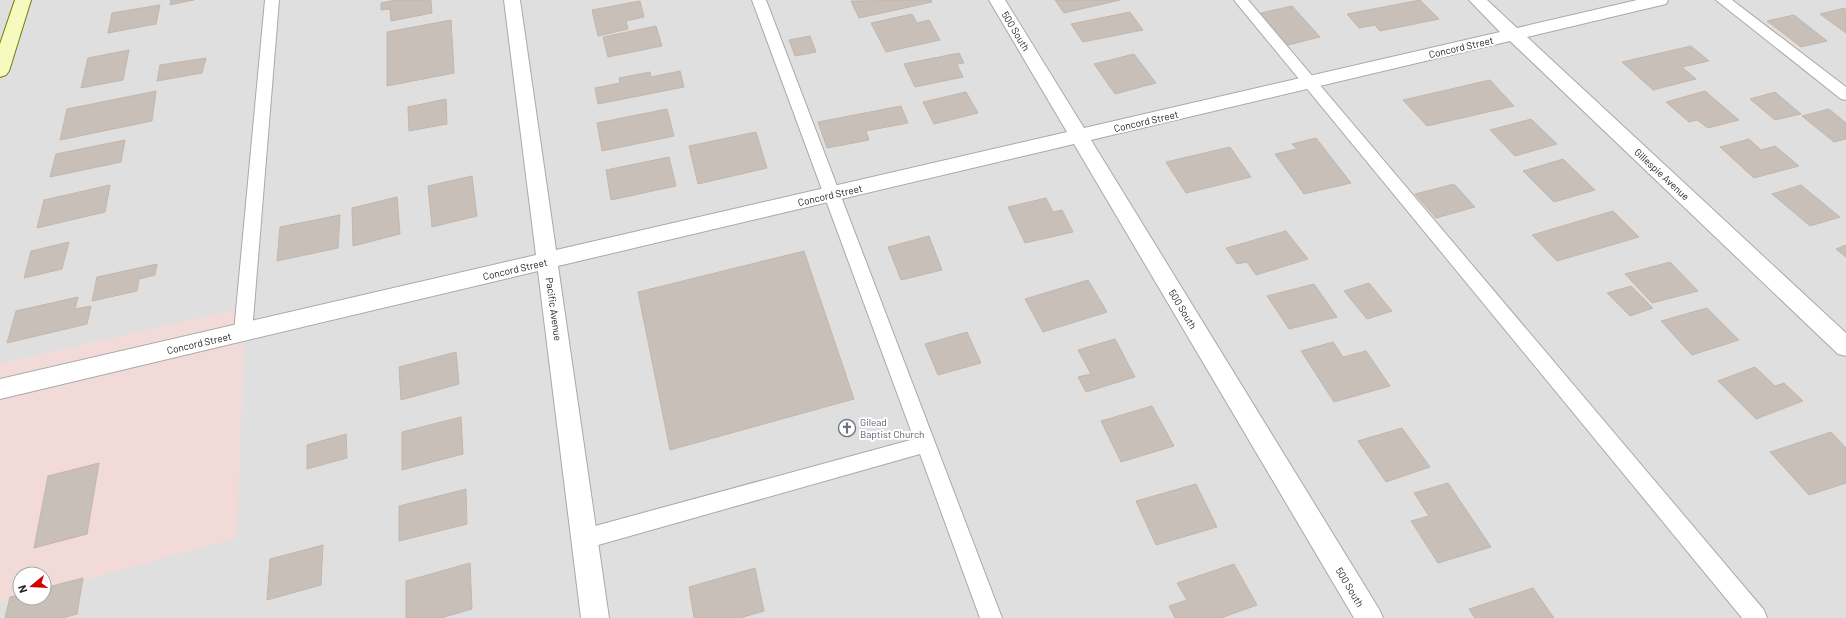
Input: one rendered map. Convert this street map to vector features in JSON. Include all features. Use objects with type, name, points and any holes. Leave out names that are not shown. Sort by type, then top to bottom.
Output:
[{"type":"main road","points":[[0,71],[24,0]]},
{"type":"street","name":"Pacific Avenue","points":[[512,0],[595,618]]},
{"type":"street","name":"500 South","points":[[997,0],[1369,618]]},
{"type":"street","name":"Gillespie Avenue","points":[[1477,0],[1846,347]]},
{"type":"street","name":"Concord Street","points":[[0,389],[1660,0]]},
{"type":"lane","points":[[243,332],[272,0]]},
{"type":"lane","points":[[759,0],[991,618]]},
{"type":"lane","points":[[1240,0],[1756,618]]},
{"type":"lane","points":[[1724,0],[1846,95]]},
{"type":"lane","points":[[584,539],[926,444]]},
{"type":"shaded area","points":[[0,0],[1846,0],[1846,618],[0,618],[0,603],[12,599],[12,606],[52,606],[52,586],[245,308],[0,364]]},
{"type":"shaded area","points":[[245,307],[237,538],[52,589],[52,566],[12,566],[12,599],[0,603],[0,364]]},
{"type":"building","points":[[171,0],[194,0],[170,5]]},
{"type":"building","points":[[396,0],[431,0],[432,13],[391,21],[390,9],[381,10],[381,3]]},
{"type":"building","points":[[931,0],[932,2],[859,18],[851,1]]},
{"type":"building","points":[[1055,0],[1120,0],[1064,13]]},
{"type":"building","points":[[1420,0],[1439,19],[1380,31],[1375,25],[1359,28],[1347,14]]},
{"type":"building","points":[[640,1],[644,17],[626,21],[628,29],[598,36],[592,10]]},
{"type":"building","points":[[160,5],[156,24],[108,33],[112,13]]},
{"type":"building","points":[[1292,6],[1320,37],[1288,45],[1261,13]]},
{"type":"building","points":[[1845,8],[1846,33],[1820,14]]},
{"type":"building","points":[[1130,12],[1143,30],[1083,42],[1071,24]]},
{"type":"building","points":[[912,14],[917,23],[929,20],[940,40],[886,52],[871,23]]},
{"type":"building","points":[[1794,15],[1827,41],[1801,47],[1767,21]]},
{"type":"building","points":[[451,20],[454,73],[387,86],[387,32]]},
{"type":"building","points":[[656,26],[662,46],[608,57],[603,37]]},
{"type":"building","points":[[810,36],[816,52],[795,56],[789,40]]},
{"type":"building","points":[[1691,46],[1709,61],[1682,67],[1696,79],[1653,90],[1622,62]]},
{"type":"building","points":[[129,50],[123,80],[81,88],[88,58]]},
{"type":"building","points":[[959,53],[964,63],[957,64],[963,77],[915,87],[904,64]]},
{"type":"building","points":[[1134,54],[1156,83],[1115,94],[1094,64]]},
{"type":"building","points":[[206,58],[202,73],[157,81],[160,65]]},
{"type":"building","points":[[680,71],[684,87],[598,104],[595,88],[620,83],[619,78],[650,72],[651,77]]},
{"type":"building","points":[[1490,80],[1514,106],[1427,126],[1403,100]]},
{"type":"building","points":[[156,91],[152,121],[60,140],[67,109]]},
{"type":"building","points":[[1705,91],[1739,120],[1708,128],[1697,120],[1689,122],[1666,102]]},
{"type":"building","points":[[966,92],[978,113],[934,124],[923,102]]},
{"type":"building","points":[[1775,92],[1801,114],[1775,120],[1750,99]]},
{"type":"building","points":[[446,99],[447,124],[409,131],[408,107]]},
{"type":"building","points":[[901,106],[908,123],[866,131],[869,140],[827,148],[818,122]]},
{"type":"building","points":[[667,109],[674,136],[602,151],[597,123]]},
{"type":"building","points":[[1829,109],[1846,123],[1846,139],[1834,142],[1802,116]]},
{"type":"building","points":[[1531,119],[1557,144],[1515,156],[1490,130]]},
{"type":"building","points":[[756,132],[767,168],[698,184],[689,146]]},
{"type":"building","points":[[1316,138],[1351,183],[1304,194],[1275,154],[1297,149],[1292,144]]},
{"type":"building","points":[[1749,139],[1761,150],[1775,146],[1799,166],[1754,178],[1720,147]]},
{"type":"building","points":[[125,140],[121,162],[50,177],[56,154]]},
{"type":"building","points":[[1230,147],[1251,177],[1186,193],[1166,162]]},
{"type":"building","points":[[669,157],[676,186],[611,200],[606,170]]},
{"type":"building","points":[[1563,159],[1595,190],[1554,202],[1523,171]]},
{"type":"building","points":[[472,176],[477,216],[432,227],[428,186]]},
{"type":"building","points":[[1454,184],[1475,207],[1436,218],[1415,194]]},
{"type":"building","points":[[110,185],[105,212],[37,228],[44,200]]},
{"type":"building","points":[[1801,185],[1840,217],[1810,226],[1772,194]]},
{"type":"building","points":[[397,197],[400,234],[353,246],[352,208]]},
{"type":"building","points":[[1046,198],[1053,212],[1062,210],[1073,232],[1025,243],[1008,207]]},
{"type":"building","points":[[1613,211],[1639,237],[1557,261],[1532,235]]},
{"type":"building","points":[[340,215],[338,248],[277,261],[280,227]]},
{"type":"building","points":[[1286,231],[1308,259],[1256,275],[1247,262],[1237,264],[1226,248]]},
{"type":"building","points":[[929,236],[942,270],[901,280],[888,247]]},
{"type":"building","points":[[69,242],[62,269],[24,278],[31,251]]},
{"type":"building","points":[[1846,245],[1846,257],[1836,249]]},
{"type":"building","points":[[804,251],[854,399],[670,450],[638,292]]},
{"type":"building","points":[[1670,262],[1698,291],[1652,303],[1625,274]]},
{"type":"building","points":[[157,264],[155,275],[139,279],[137,291],[92,301],[97,277]]},
{"type":"building","points":[[1088,280],[1107,312],[1043,332],[1025,299]]},
{"type":"building","points":[[1369,283],[1392,311],[1367,319],[1344,291]]},
{"type":"building","points":[[1314,284],[1337,317],[1289,329],[1267,296]]},
{"type":"building","points":[[1631,286],[1653,308],[1630,316],[1607,293]]},
{"type":"building","points":[[78,297],[75,309],[91,306],[87,324],[7,343],[16,311]]},
{"type":"building","points":[[1707,308],[1739,340],[1692,355],[1661,321]]},
{"type":"building","points":[[967,332],[981,363],[938,375],[925,344]]},
{"type":"building","points":[[1115,339],[1135,377],[1086,392],[1078,377],[1091,374],[1078,350]]},
{"type":"building","points":[[1333,342],[1343,357],[1366,351],[1390,386],[1334,402],[1301,351]]},
{"type":"building","points":[[456,352],[459,384],[401,400],[399,367]]},
{"type":"building","points":[[1755,367],[1775,386],[1784,383],[1803,401],[1756,419],[1718,381]]},
{"type":"building","points":[[1152,406],[1174,446],[1121,462],[1101,421]]},
{"type":"building","points":[[461,417],[463,454],[402,470],[402,432]]},
{"type":"building","points":[[1402,428],[1430,467],[1386,482],[1358,441]]},
{"type":"building","points":[[1831,432],[1846,448],[1846,483],[1809,495],[1770,452]]},
{"type":"building","points":[[346,434],[347,458],[307,469],[307,445]]},
{"type":"building","points":[[99,463],[87,534],[34,548],[48,476]]},
{"type":"building","points":[[1448,483],[1491,547],[1438,563],[1411,521],[1429,516],[1414,493]]},
{"type":"building","points":[[1196,484],[1217,527],[1156,545],[1136,501]]},
{"type":"building","points":[[466,489],[467,524],[399,541],[399,506]]},
{"type":"building","points":[[323,545],[321,585],[267,600],[270,559]]},
{"type":"building","points":[[470,563],[472,609],[441,618],[406,618],[406,581]]},
{"type":"building","points":[[1234,564],[1257,605],[1221,618],[1175,618],[1169,606],[1187,600],[1177,583]]},
{"type":"building","points":[[755,568],[764,611],[740,618],[694,618],[689,587]]},
{"type":"building","points":[[83,578],[77,614],[63,618],[5,618],[10,597],[12,597],[12,606],[52,606],[52,586]]},
{"type":"building","points":[[1533,588],[1554,618],[1475,618],[1469,609]]},
{"type":"place","name":"Gilead Baptist Church","points":[[847,428]]}]
